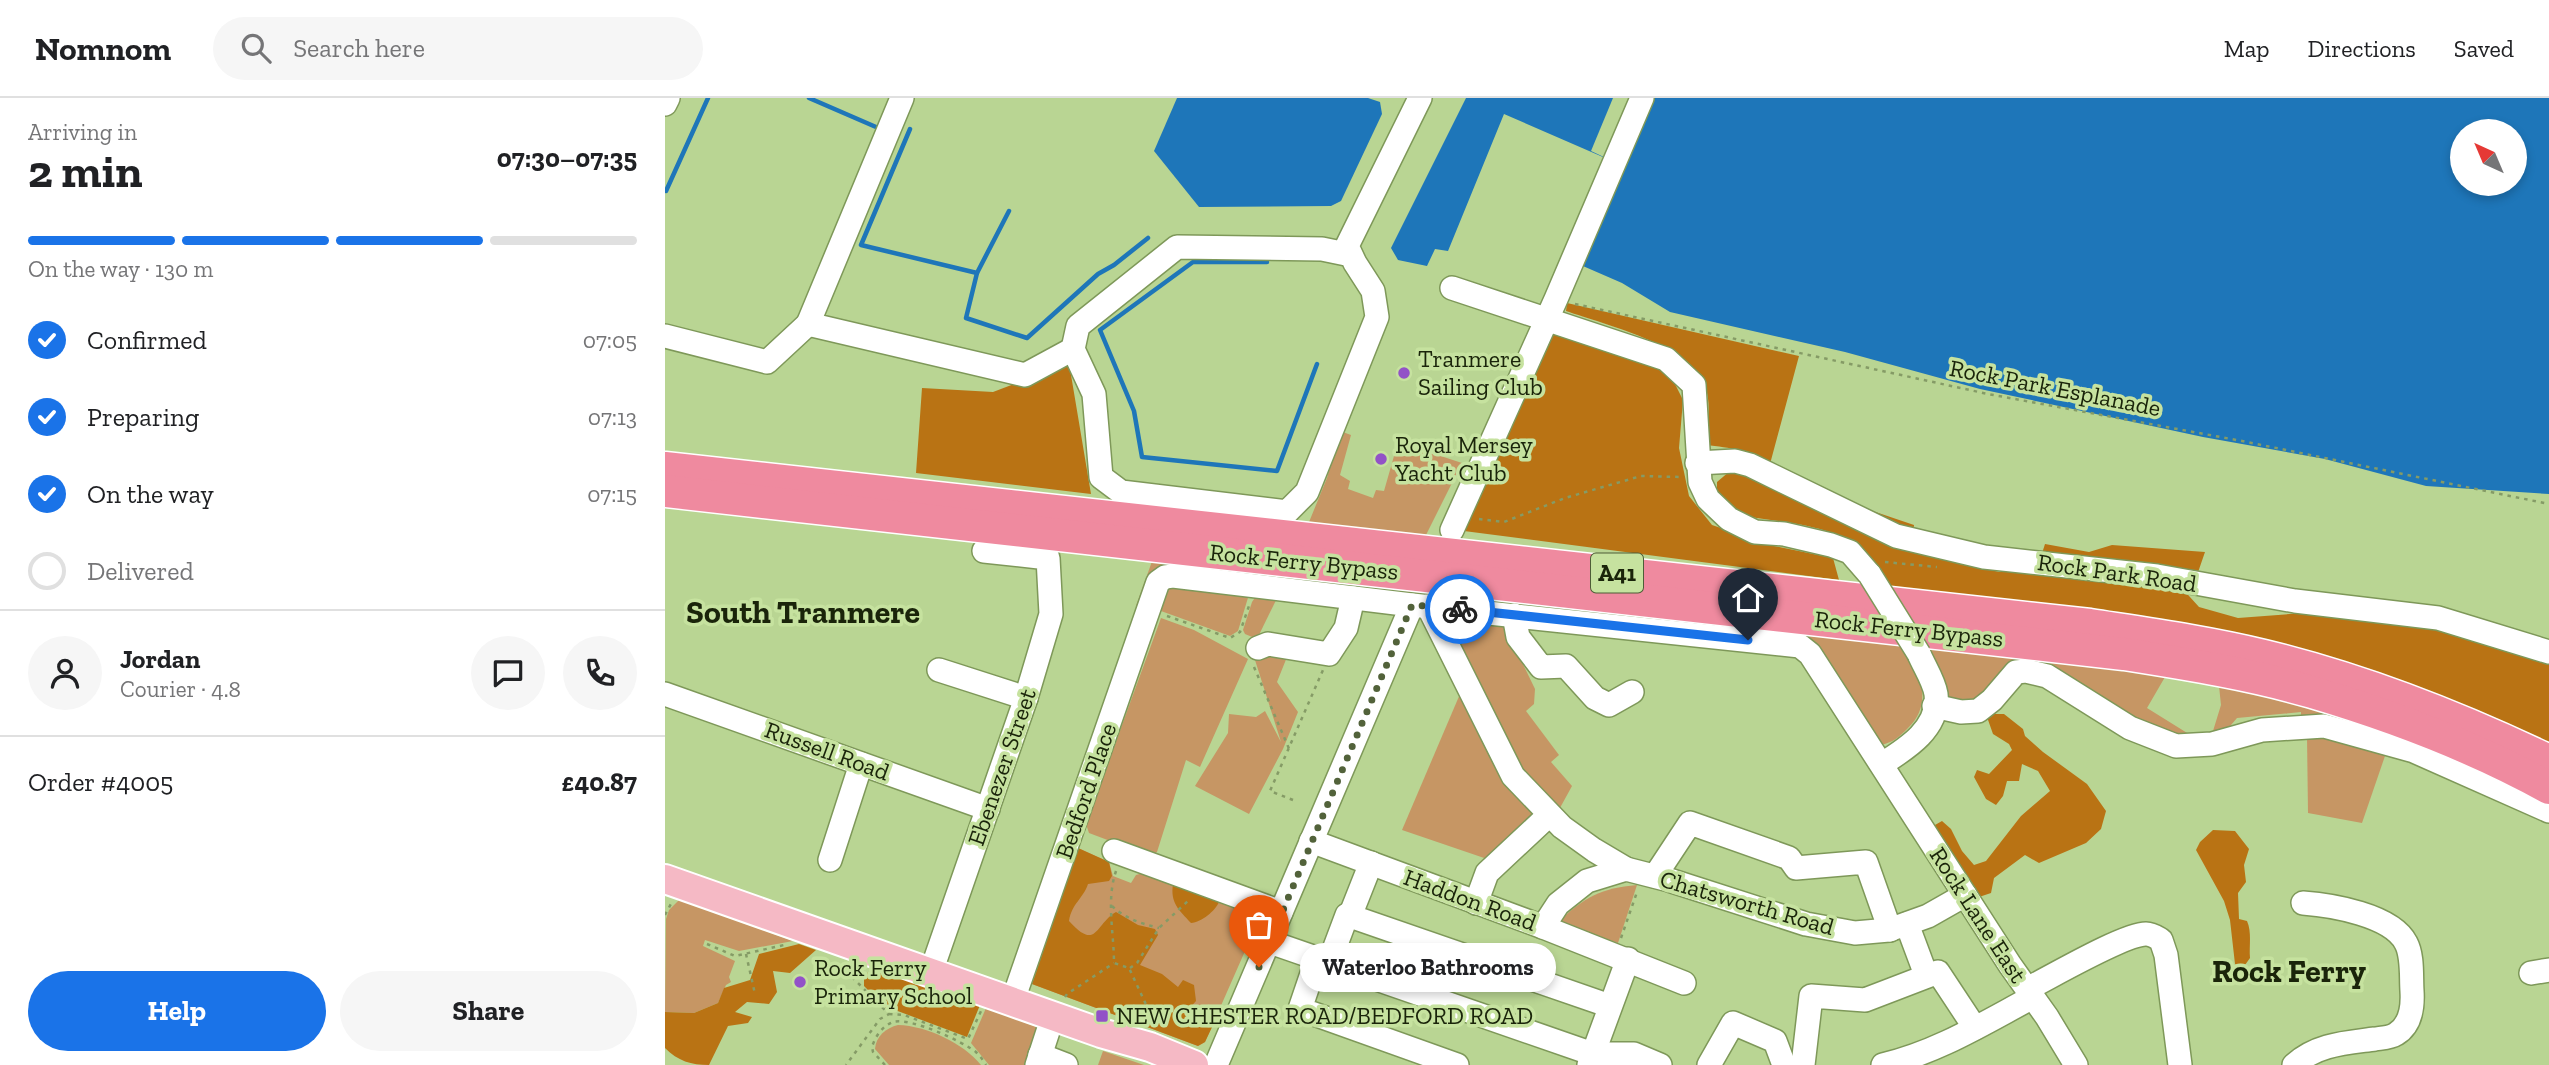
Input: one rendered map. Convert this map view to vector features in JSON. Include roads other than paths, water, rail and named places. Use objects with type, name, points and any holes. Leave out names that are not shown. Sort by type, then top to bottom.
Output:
[{"type":"highway","name":"Rock Ferry Bypass","points":[[665,468],[2076,623],[2185,639],[2264,656],[2415,702],[2549,761]]},
{"type":"highway","name":"Rock Ferry Bypass","points":[[665,491],[2124,654],[2215,669],[2311,692],[2406,724],[2512,767],[2549,788]]},
{"type":"main road","points":[[670,887],[931,972],[1195,1065]]},
{"type":"street","points":[[665,104],[668,98]]},
{"type":"street","points":[[665,336],[767,362],[808,324],[902,98]]},
{"type":"street","points":[[1351,255],[1322,249],[1177,247],[1078,326],[1073,349],[1094,394],[1101,477],[1122,492],[1287,512],[1307,492],[1377,317],[1373,292],[1347,246],[1420,98]]},
{"type":"street","points":[[1455,523],[1642,98]]},
{"type":"street","points":[[1452,288],[1551,310],[1666,359],[1694,385],[1699,472],[1708,499],[1729,519],[1755,532],[1784,534],[1850,552],[1870,575],[1919,654],[1936,694],[1931,718],[1923,732],[1908,748],[1882,764]]},
{"type":"street","points":[[808,324],[1025,375],[1073,349]]},
{"type":"street","name":"Rock Park Road","points":[[1699,472],[1735,461],[1751,465],[1896,536],[1984,557],[2157,576],[2295,601],[2438,618],[2549,652]]},
{"type":"street","name":"Ebenezer Street","points":[[931,972],[1026,698],[1051,614],[1048,558],[983,551]]},
{"type":"street","name":"Bedford Place","points":[[1013,1000],[1158,582],[1173,576],[1353,598]]},
{"type":"street","points":[[1258,648],[1268,644],[1328,654],[1346,628],[1353,598],[1514,615],[1518,637],[1541,667],[1566,666],[1595,698],[1609,705],[1632,692]]},
{"type":"street","points":[[1420,605],[1513,776],[1549,815],[1594,850],[1642,873],[1690,823],[1789,858],[1796,868],[1866,862],[1926,975]]},
{"type":"street","points":[[1216,1065],[1311,841],[1420,605]]},
{"type":"street","name":"Rock Lane East","points":[[1514,615],[1800,646],[1810,654],[2077,1065]]},
{"type":"street","points":[[939,670],[1026,698]]},
{"type":"street","points":[[1934,706],[1961,712],[1978,711],[1992,700],[2016,672],[2026,671],[2047,676],[2130,728],[2176,746],[2212,744],[2262,730],[2324,726],[2414,751],[2549,811]]},
{"type":"street","name":"Russell Road","points":[[665,694],[988,809]]},
{"type":"street","points":[[830,860],[862,764]]},
{"type":"street","points":[[1476,903],[1487,873],[1549,815]]},
{"type":"street","name":"Haddon Road","points":[[1311,841],[1543,927],[1684,983]]},
{"type":"street","points":[[1118,853],[1281,912]]},
{"type":"street","points":[[1350,916],[1371,863]]},
{"type":"street","name":"Chatsworth Road","points":[[1543,927],[1558,904],[1587,881],[1642,873],[1806,924],[1855,933],[1899,927],[1928,916],[1965,895]]},
{"type":"street","points":[[2294,1065],[2307,1054],[2322,1047],[2394,1036],[2403,1028],[2412,1008],[2409,949],[2399,933],[2380,921],[2329,905],[2304,903]]},
{"type":"street","points":[[1457,1065],[1300,1009],[1347,915],[1611,1006]]},
{"type":"street","points":[[1884,1065],[1910,1059],[1948,1043],[2101,951],[2149,933],[2161,940],[2166,956],[2180,1065]]},
{"type":"street","points":[[1270,942],[1591,1060],[1634,1054],[1660,1065]]},
{"type":"street","points":[[1591,1060],[1611,1006],[1621,957]]},
{"type":"street","points":[[1803,1065],[1811,996],[1865,1000],[1938,972],[1975,1028]]},
{"type":"street","points":[[1055,1016],[1039,1060],[1066,1065]]},
{"type":"street","points":[[1709,1065],[1733,1023],[1775,1041],[1784,1065]]},
{"type":"water","points":[[1177,98],[1368,98],[1380,102],[1382,114],[1341,201],[1331,206],[1199,207],[1154,151]]},
{"type":"water","points":[[1466,98],[2549,98],[2549,494],[2426,486],[2325,459],[2203,437],[1980,389],[1845,352],[1670,312],[1622,283],[1576,263],[1619,164],[1504,114],[1448,251],[1435,249],[1427,266],[1398,260],[1391,248]]},
{"type":"waterway","points":[[666,191],[708,98]]},
{"type":"waterway","points":[[809,98],[876,127]]},
{"type":"waterway","points":[[910,129],[861,245],[977,273]]},
{"type":"waterway","points":[[1009,211],[977,273],[966,318],[1027,338],[1098,274],[1148,238]]},
{"type":"waterway","points":[[1267,262],[1193,262],[1100,330],[1134,411],[1142,457],[1277,471],[1317,364]]},
{"type":"place","name":"Tranmere Sailing Club","points":[[1404,373]]},
{"type":"place","name":"Royal Mersey Yacht Club","points":[[1381,459]]},
{"type":"place","name":"Waterloo Bathrooms","points":[[1259,967]]},
{"type":"place","name":"Rock Ferry Primary School","points":[[800,982]]},
{"type":"place","name":"NEW CHESTER ROAD/BEDFORD ROAD","points":[[1102,1016]]},
{"type":"district","name":"South Tranmere","points":[[803,612]]},
{"type":"district","name":"Rock Ferry","points":[[2289,971]]}]
